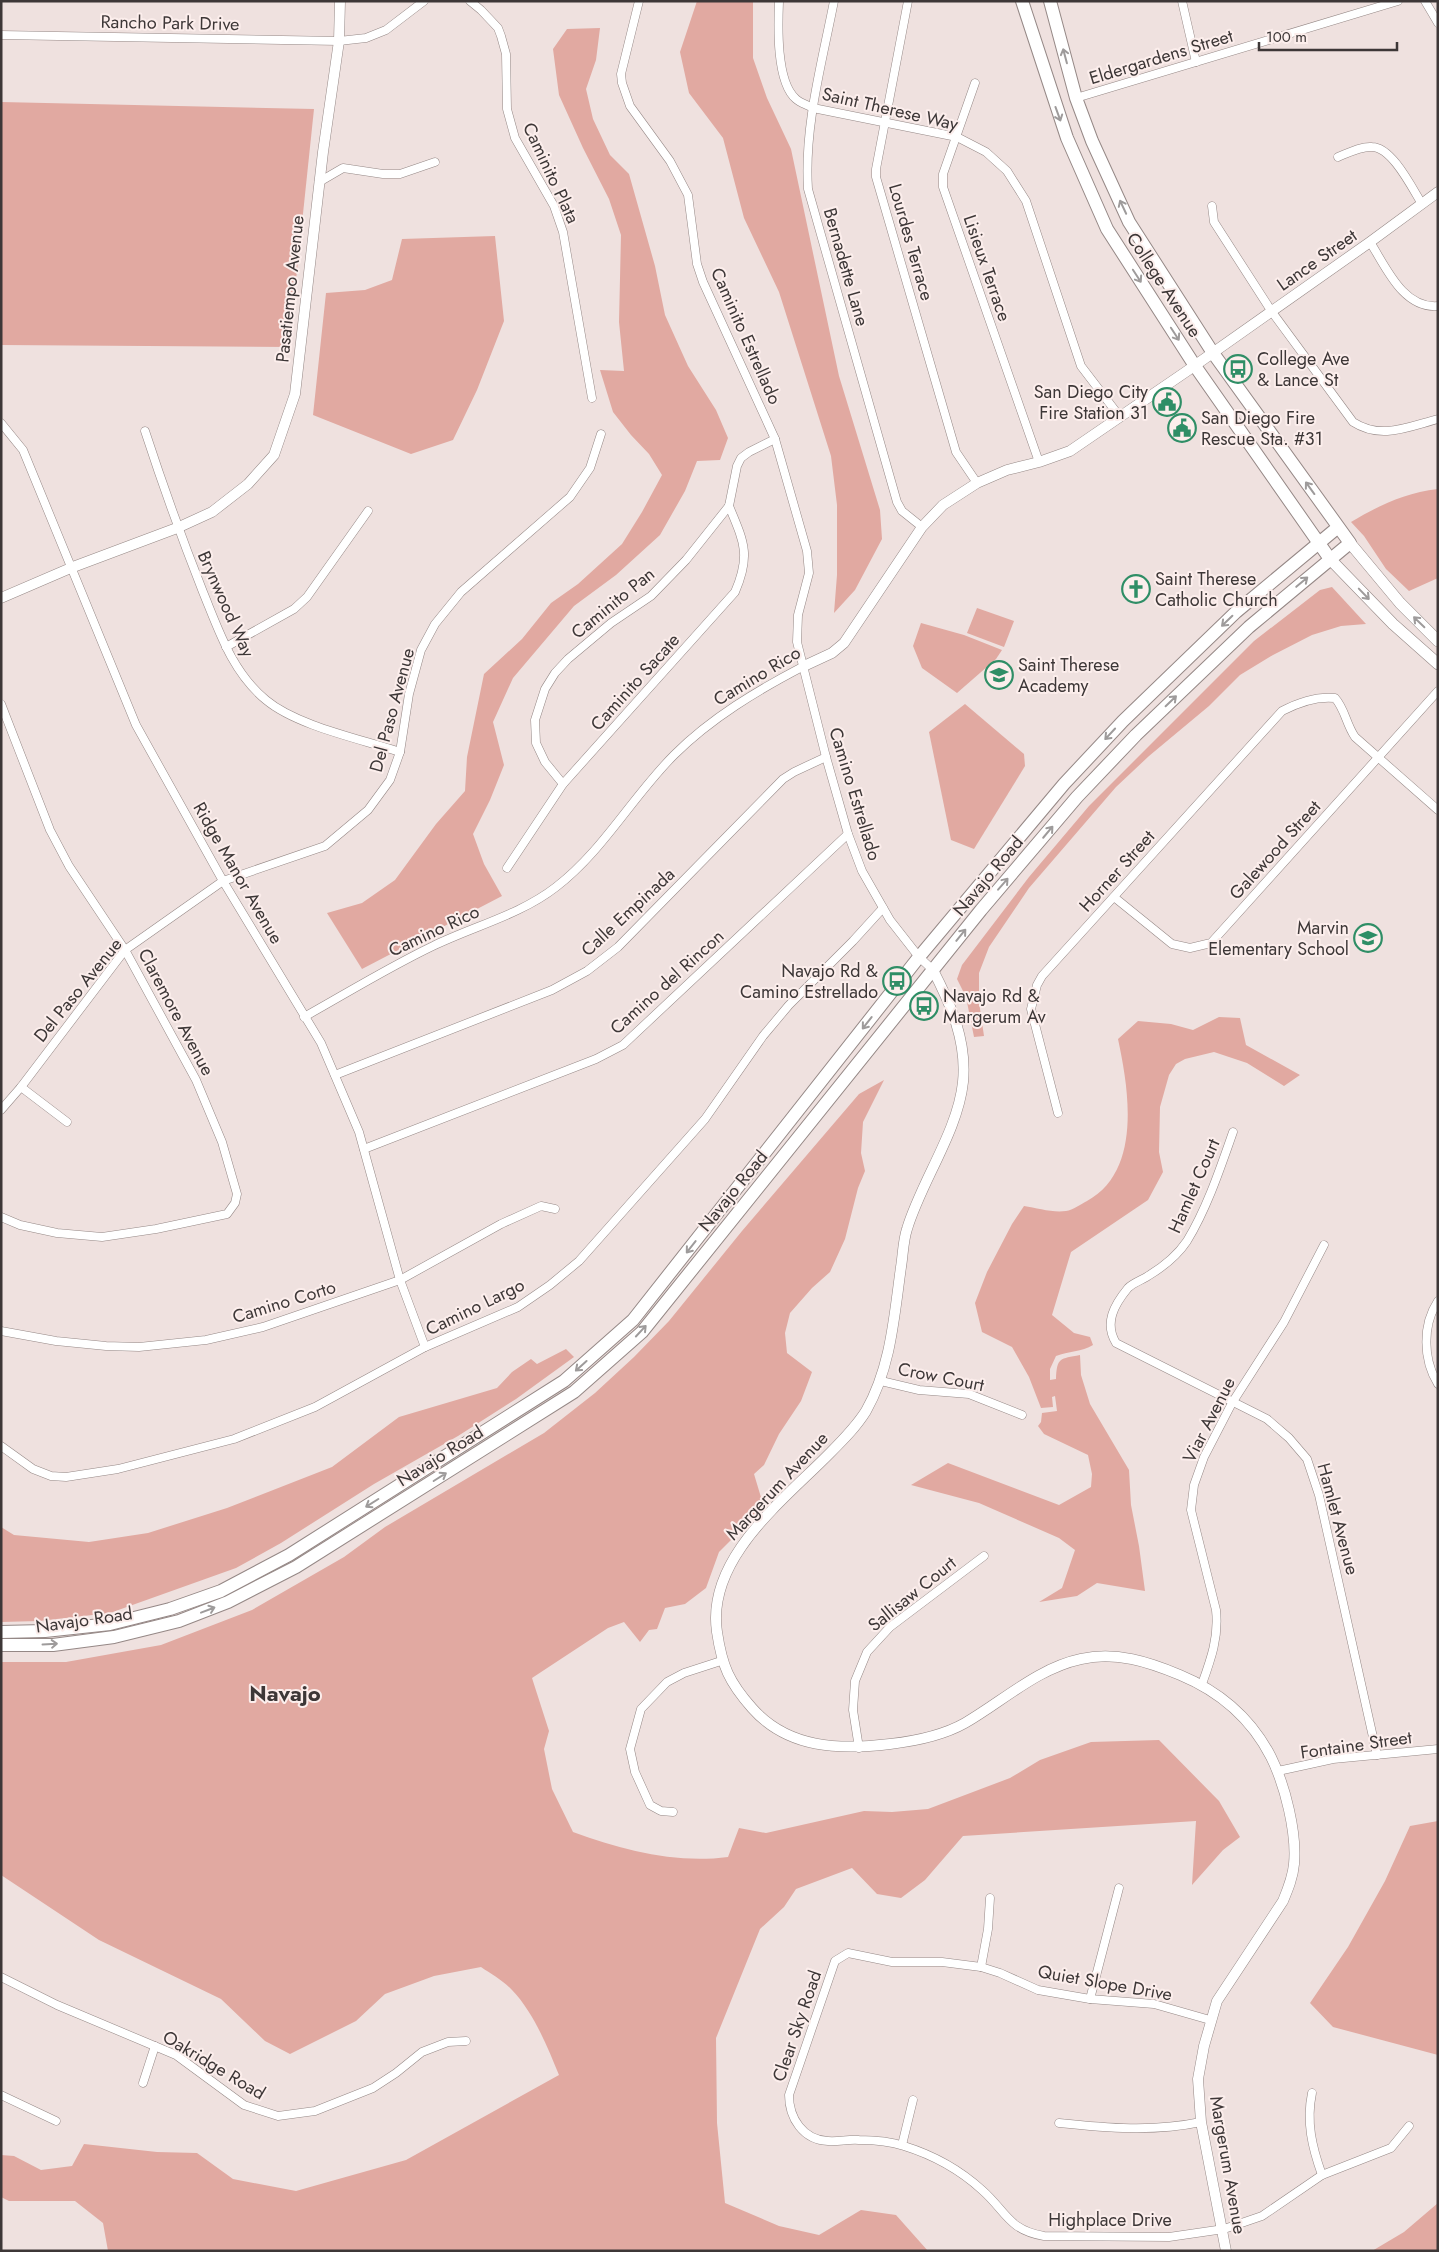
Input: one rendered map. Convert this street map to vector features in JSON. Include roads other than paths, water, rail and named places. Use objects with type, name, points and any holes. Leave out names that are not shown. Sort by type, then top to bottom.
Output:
[{"type":"main road","name":"College Avenue","points":[[1022,1],[1067,138],[1108,230],[1195,366],[1317,544],[1330,559]]},
{"type":"main road","name":"College Avenue","points":[[1050,1],[1076,98],[1092,141],[1129,222],[1213,353],[1337,528],[1350,543]]},
{"type":"main road","name":"Navajo Road","points":[[1,1632],[45,1631],[110,1624],[170,1609],[221,1591],[289,1555],[564,1381],[633,1320],[919,957],[1064,784],[1123,721],[1236,612],[1337,528]]},
{"type":"main road","name":"Navajo Road","points":[[1,1645],[53,1645],[114,1637],[179,1621],[228,1602],[296,1567],[574,1392],[642,1332],[933,970],[1078,797],[1136,735],[1249,627],[1350,543]]},
{"type":"main road","points":[[1350,543],[1400,603],[1438,641]]},
{"type":"main road","points":[[1330,559],[1393,624],[1438,664]]},
{"type":"main road","points":[[1001,857],[1016,869]]},
{"type":"street","name":"Pasatiempo Avenue","points":[[1,598],[73,567],[177,528],[212,512],[248,484],[274,455],[295,394],[319,182],[339,41],[340,1]]},
{"type":"street","points":[[339,41],[366,38],[386,30],[424,1]]},
{"type":"street","name":"Caminito Plata","points":[[470,1],[498,28],[506,54],[507,109],[516,138],[554,206],[563,232],[592,398]]},
{"type":"street","name":"Caminito Estrellado","points":[[639,1],[621,74],[622,83],[630,106],[670,161],[688,195],[697,264],[703,282],[776,439],[807,550],[809,573],[798,615],[797,642],[804,666]]},
{"type":"street","name":"Saint Therese Way","points":[[779,1],[778,30],[785,85],[796,100],[813,108],[957,137],[986,152],[1008,171],[1026,201],[1081,366],[1120,417]]},
{"type":"street","name":"Bernadette Lane","points":[[834,1],[813,108],[806,164],[808,189],[897,502],[902,511],[922,527]]},
{"type":"street","name":"Lourdes Terrace","points":[[908,1],[876,177],[956,452],[977,483]]},
{"type":"street","points":[[1182,1],[1196,62]]},
{"type":"street","name":"Eldergardens Street","points":[[1076,98],[1398,1]]},
{"type":"street","points":[[1425,1],[1438,23]]},
{"type":"street","name":"Rancho Park Drive","points":[[1,35],[339,41]]},
{"type":"street","name":"Lisieux Terrace","points":[[974,83],[943,174],[942,187],[1039,462]]},
{"type":"street","points":[[1338,157],[1375,146],[1388,152],[1422,204]]},
{"type":"street","points":[[319,182],[343,168],[383,174],[400,174],[435,162]]},
{"type":"street","name":"Lance Street","points":[[1213,353],[1438,192]]},
{"type":"street","points":[[1212,206],[1214,222],[1272,312],[1353,422],[1365,430],[1373,432],[1390,431],[1438,419]]},
{"type":"street","points":[[1370,242],[1404,294],[1415,302],[1428,307],[1438,306]]},
{"type":"street","name":"Camino Rico","points":[[304,1017],[433,946],[515,911],[554,889],[585,861],[674,755],[715,720],[766,686],[832,652],[844,643],[922,527],[944,505],[977,483],[1006,470],[1039,462],[1070,451],[1213,353]]},
{"type":"street","name":"Ridge Manor Avenue","points":[[1,423],[24,450],[136,725],[223,881],[320,1043],[335,1075],[359,1132],[400,1280],[425,1348]]},
{"type":"street","name":"Brynwood Way","points":[[145,431],[177,528],[226,648],[241,675],[266,700],[284,712],[400,752]]},
{"type":"street","name":"Del Paso Avenue","points":[[1,1110],[22,1086],[126,950],[223,881],[325,846],[368,810],[390,780],[400,752],[409,694],[421,650],[434,624],[461,592],[570,497],[590,468],[601,434]]},
{"type":"street","name":"Caminito Pan","points":[[563,784],[545,762],[536,743],[535,720],[545,689],[555,673],[568,659],[611,623],[657,590],[686,560],[729,506],[737,466],[741,458],[748,452],[776,439]]},
{"type":"street","name":"Caminito Sacate","points":[[507,868],[563,784],[735,592],[743,573],[743,540],[729,506]]},
{"type":"street","points":[[226,648],[294,609],[307,597],[368,511]]},
{"type":"street","name":"Camino Estrellado","points":[[804,666],[826,757],[848,834],[862,871],[883,908],[919,957],[933,970]]},
{"type":"street","name":"Galewood Street","points":[[1114,897],[1172,944],[1190,948],[1211,944],[1438,691]]},
{"type":"street","name":"Horner Street","points":[[1058,1113],[1031,1009],[1036,985],[1042,976],[1282,711],[1295,704],[1322,697],[1335,698],[1342,706],[1347,725],[1355,737],[1379,758]]},
{"type":"street","name":"Claremore Avenue","points":[[1,704],[50,830],[69,866],[126,950],[196,1080],[219,1133],[236,1194],[232,1209],[227,1214],[156,1229],[102,1237],[57,1233],[20,1225],[1,1217]]},
{"type":"street","points":[[1,729],[9,725]]},
{"type":"street","name":"Calle Empinada","points":[[335,1075],[552,990],[587,971],[618,947],[783,779],[826,757]]},
{"type":"street","points":[[1379,758],[1438,810]]},
{"type":"street","name":"Camino del Rincon","points":[[364,1150],[596,1059],[623,1045],[848,834]]},
{"type":"street","name":"Camino Largo","points":[[1,1446],[33,1470],[51,1476],[66,1477],[118,1469],[234,1439],[315,1407],[425,1348],[518,1307],[550,1285],[579,1261],[704,1119],[763,1036],[789,1005],[883,908]]},
{"type":"street","name":"Margerum Avenue","points":[[933,970],[949,1000],[960,1034],[963,1082],[954,1117],[907,1230],[888,1356],[881,1381],[864,1414],[848,1434],[748,1536],[733,1558],[718,1595],[715,1620],[721,1661],[732,1684],[754,1712],[790,1736],[810,1744],[831,1747],[859,1748],[913,1742],[945,1732],[963,1724],[1044,1672],[1086,1657],[1123,1657],[1142,1661],[1202,1684],[1226,1700],[1247,1720],[1263,1742],[1278,1771],[1293,1832],[1294,1863],[1290,1886],[1283,1901],[1217,2001],[1210,2020],[1198,2079],[1202,2122],[1224,2229],[1226,2251]]},
{"type":"street","points":[[22,1086],[67,1122]]},
{"type":"street","name":"Hamlet Court","points":[[1113,1338],[1109,1321],[1129,1287],[1161,1268],[1180,1252],[1188,1240],[1215,1183],[1233,1132]]},
{"type":"street","name":"Camino Corto","points":[[1,1331],[56,1341],[106,1346],[139,1347],[206,1340],[264,1327],[400,1280],[502,1224],[541,1206],[555,1210]]},
{"type":"street","name":"Viar Avenue","points":[[1202,1684],[1214,1654],[1218,1627],[1216,1610],[1191,1510],[1193,1493],[1204,1457],[1232,1403],[1284,1322],[1324,1244]]},
{"type":"street","points":[[1438,1301],[1433,1308],[1427,1331],[1426,1351],[1431,1371],[1438,1384]]},
{"type":"street","name":"Hamlet Avenue","points":[[1113,1338],[1116,1343],[1267,1419],[1289,1438],[1307,1459],[1319,1495],[1377,1755]]},
{"type":"street","name":"Crow Court","points":[[881,1381],[919,1390],[969,1394],[1022,1415]]},
{"type":"street","name":"Sallisaw Court","points":[[859,1748],[853,1710],[854,1691],[855,1681],[867,1652],[890,1627],[984,1556]]},
{"type":"street","points":[[673,1812],[661,1811],[650,1804],[634,1772],[630,1750],[641,1709],[667,1682],[684,1673],[721,1661]]},
{"type":"street","name":"Fontaine Street","points":[[1278,1771],[1333,1759],[1438,1749]]},
{"type":"street","points":[[1090,1999],[1119,1888]]},
{"type":"street","points":[[981,1967],[988,1929],[990,1898]]},
{"type":"street","name":"Quiet Slope Drive","points":[[848,1952],[892,1962],[942,1962],[981,1967],[1000,1973],[1038,1990],[1090,1999],[1154,2004],[1210,2020]]},
{"type":"street","name":"Clear Sky Road","points":[[812,2137],[802,2131],[795,2121],[789,2107],[789,2094],[835,1961],[848,1952]]},
{"type":"street","name":"Oakridge Road","points":[[1,1977],[57,2005],[176,2055],[244,2105],[278,2116],[316,2111],[373,2088],[396,2073],[422,2052],[448,2042],[466,2042]]},
{"type":"street","points":[[143,2083],[155,2046]]},
{"type":"street","points":[[1312,2093],[1308,2111],[1312,2146],[1322,2175]]},
{"type":"street","points":[[1,2095],[56,2121]]},
{"type":"street","points":[[902,2145],[913,2100]]},
{"type":"street","points":[[1058,2123],[1109,2128],[1151,2128],[1202,2122]]},
{"type":"street","name":"Highplace Drive","points":[[812,2137],[827,2141],[857,2140],[885,2142],[902,2145],[934,2156],[958,2170],[984,2191],[1011,2223],[1030,2234],[1044,2236],[1169,2237],[1224,2229],[1262,2216],[1322,2175],[1391,2148],[1409,2126]]},
{"type":"place","name":"College Ave & Lance St","points":[[1238,369]]},
{"type":"place","name":"San Diego City Fire Station 31","points":[[1167,402]]},
{"type":"place","name":"San Diego Fire Rescue Sta. #31","points":[[1182,428]]},
{"type":"place","name":"Saint Therese Catholic Church","points":[[1136,589]]},
{"type":"place","name":"Saint Therese Academy","points":[[999,675]]},
{"type":"place","name":"Marvin Elementary School","points":[[1368,938]]},
{"type":"place","name":"Navajo Rd & Camino Estrellado","points":[[897,981]]},
{"type":"place","name":"Navajo Rd & Margerum Av","points":[[924,1006]]},
{"type":"district","name":"Navajo","points":[[285,1693]]}]
